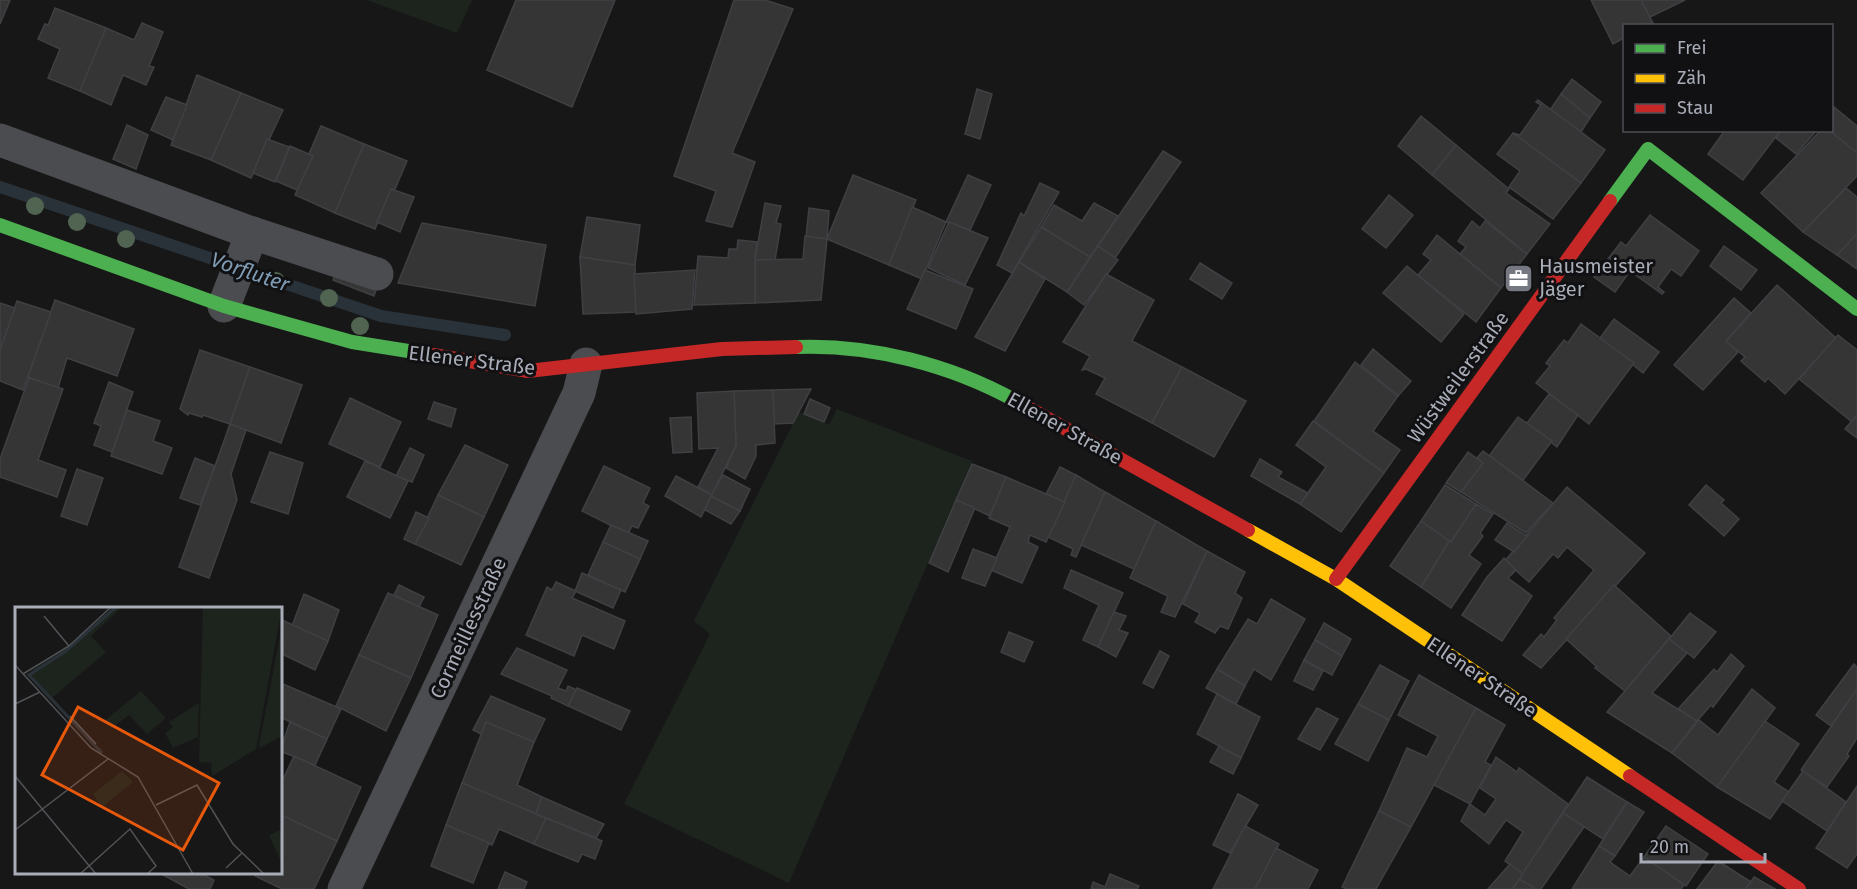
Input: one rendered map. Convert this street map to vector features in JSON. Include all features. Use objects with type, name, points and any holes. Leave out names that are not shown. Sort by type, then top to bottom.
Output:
[{"type":"street","name":"Ellener Straße","points":[[0,140],[238,270],[352,342],[528,371],[722,349],[814,346],[879,353],[919,362],[989,386],[1336,579],[1799,889]]},
{"type":"street","name":"Wüstweilerstraße","points":[[1336,579],[1648,149],[1857,309]]},
{"type":"street","name":"Ellener Straße","points":[[0,225],[238,270],[377,274]]},
{"type":"street","name":"Cormeillesstraße","points":[[345,889],[579,393],[586,364]]},
{"type":"shaded area","points":[[367,0],[472,0],[457,33]]},
{"type":"shaded area","points":[[837,409],[972,461],[789,883],[624,804],[710,634],[694,621],[799,412],[829,425]]},
{"type":"building","points":[[0,0],[10,0],[0,24]]},
{"type":"building","points":[[516,0],[615,0],[572,107],[487,70]]},
{"type":"building","points":[[734,0],[765,0],[793,9],[732,153],[755,162],[732,227],[706,221],[716,191],[674,176]]},
{"type":"building","points":[[1591,0],[1641,0],[1653,23],[1623,24],[1623,39],[1613,44]]},
{"type":"building","points":[[1641,0],[1685,0],[1650,17]]},
{"type":"building","points":[[55,8],[106,28],[80,91],[48,78],[60,49],[38,39],[45,24],[48,25]]},
{"type":"building","points":[[142,23],[163,32],[149,66],[154,67],[146,85],[123,75],[111,105],[80,91],[106,28],[134,40]]},
{"type":"building","points":[[197,75],[241,93],[211,160],[171,145]]},
{"type":"building","points":[[1572,79],[1601,102],[1590,118],[1561,94]]},
{"type":"building","points":[[977,89],[992,94],[980,139],[965,134]]},
{"type":"building","points":[[241,93],[283,110],[251,178],[211,160]]},
{"type":"building","points":[[1561,94],[1590,118],[1581,132],[1550,110]]},
{"type":"building","points":[[166,97],[187,105],[173,140],[151,130]]},
{"type":"building","points":[[1538,100],[1605,150],[1581,183],[1513,133],[1520,135],[1541,105],[1536,102]]},
{"type":"building","points":[[1834,107],[1857,126],[1857,153],[1831,132]]},
{"type":"building","points":[[1421,116],[1456,145],[1432,175],[1398,146]]},
{"type":"building","points":[[127,125],[148,135],[136,169],[113,159]]},
{"type":"building","points":[[321,126],[364,144],[335,213],[295,195],[313,156],[309,154]]},
{"type":"building","points":[[1724,132],[1779,132],[1743,180],[1708,154]]},
{"type":"building","points":[[1780,132],[1815,132],[1796,154],[1776,138]]},
{"type":"building","points":[[1819,132],[1831,132],[1857,153],[1857,176],[1803,232],[1761,193]]},
{"type":"building","points":[[1513,133],[1581,183],[1553,219],[1509,187],[1520,171],[1497,154]]},
{"type":"building","points":[[267,139],[289,147],[275,182],[253,173]]},
{"type":"building","points":[[364,144],[407,161],[395,189],[391,189],[375,229],[335,213]]},
{"type":"building","points":[[1456,145],[1509,189],[1506,193],[1550,224],[1527,254],[1432,175]]},
{"type":"building","points":[[290,146],[313,156],[297,190],[276,181]]},
{"type":"building","points":[[1163,151],[1181,162],[1115,258],[1098,246]]},
{"type":"building","points":[[853,175],[916,200],[889,265],[827,239]]},
{"type":"building","points":[[968,175],[991,185],[970,230],[946,222]]},
{"type":"building","points":[[1040,183],[1059,192],[1012,273],[997,265],[1021,213],[1024,216]]},
{"type":"building","points":[[1846,188],[1857,197],[1857,234],[1837,255],[1803,232]]},
{"type":"building","points":[[391,189],[414,197],[400,232],[377,222]]},
{"type":"building","points":[[1389,195],[1413,215],[1386,248],[1362,229]]},
{"type":"building","points":[[765,203],[781,206],[776,223],[781,224],[775,260],[755,260]]},
{"type":"building","points":[[1094,203],[1118,216],[1090,257],[1041,227],[1054,205],[1082,221]]},
{"type":"building","points":[[912,207],[946,222],[922,279],[889,265]]},
{"type":"building","points":[[809,208],[829,211],[827,239],[806,237]]},
{"type":"building","points":[[1650,215],[1699,251],[1681,276],[1671,269],[1658,287],[1664,292],[1662,294],[1630,271],[1615,292],[1594,277],[1621,242],[1626,246]]},
{"type":"building","points":[[587,217],[640,225],[635,265],[580,257]]},
{"type":"building","points":[[1472,221],[1480,228],[1485,221],[1527,254],[1501,288],[1460,254],[1466,247],[1458,241]]},
{"type":"building","points":[[949,222],[988,238],[965,285],[928,268]]},
{"type":"building","points":[[422,223],[546,245],[535,306],[398,283]]},
{"type":"building","points":[[1041,227],[1090,257],[1067,292],[1019,262]]},
{"type":"building","points":[[1857,234],[1857,269],[1837,255]]},
{"type":"building","points":[[1437,235],[1501,288],[1476,322],[1418,275],[1431,260],[1423,254]]},
{"type":"building","points":[[805,236],[827,239],[821,300],[755,303],[755,260],[803,259]]},
{"type":"building","points":[[738,240],[757,242],[755,303],[694,305],[698,256],[728,258],[729,249],[737,249]]},
{"type":"building","points":[[1098,246],[1118,260],[1084,305],[1067,292]]},
{"type":"building","points":[[1724,246],[1757,270],[1741,290],[1710,266]]},
{"type":"building","points":[[580,257],[635,265],[636,312],[583,314]]},
{"type":"building","points":[[1019,262],[1045,279],[1005,351],[975,337]]},
{"type":"building","points":[[339,263],[380,278],[374,296],[333,280]]},
{"type":"building","points":[[1200,263],[1232,283],[1222,299],[1190,279]]},
{"type":"building","points":[[1407,266],[1464,314],[1441,342],[1383,293]]},
{"type":"building","points":[[695,270],[692,309],[636,314],[634,274]]},
{"type":"building","points":[[925,270],[973,289],[956,329],[907,309]]},
{"type":"building","points":[[1106,274],[1154,300],[1132,341],[1182,367],[1152,423],[1096,394],[1105,378],[1086,369],[1082,370],[1090,356],[1063,342]]},
{"type":"building","points":[[1777,285],[1836,338],[1785,394],[1768,378],[1765,382],[1741,361],[1745,357],[1726,341]]},
{"type":"building","points":[[1734,298],[1751,313],[1726,341],[1738,352],[1703,390],[1674,365]]},
{"type":"building","points":[[55,300],[134,329],[117,376],[67,358],[58,388],[28,377]]},
{"type":"building","points":[[17,301],[51,312],[23,390],[0,381],[0,350]]},
{"type":"building","points":[[0,303],[15,308],[0,350]]},
{"type":"building","points":[[1614,319],[1659,352],[1643,373],[1600,338]]},
{"type":"building","points":[[1581,324],[1634,363],[1589,424],[1536,383],[1550,366],[1546,363],[1564,340],[1568,343]]},
{"type":"building","points":[[1838,335],[1857,350],[1857,415],[1852,422],[1799,379]]},
{"type":"building","points":[[1373,349],[1411,381],[1398,396],[1361,365]]},
{"type":"building","points":[[200,350],[250,367],[230,424],[203,415],[202,417],[189,413],[188,415],[180,409]]},
{"type":"building","points":[[1355,362],[1398,396],[1373,431],[1400,450],[1384,473],[1314,421]]},
{"type":"building","points":[[250,367],[302,385],[281,443],[230,424]]},
{"type":"building","points":[[1182,367],[1246,401],[1214,457],[1152,423]]},
{"type":"building","points":[[29,378],[63,389],[38,460],[66,470],[57,497],[0,477],[0,459]]},
{"type":"building","points":[[109,382],[133,392],[112,452],[94,445],[101,426],[94,423]]},
{"type":"building","points":[[811,389],[793,423],[773,424],[773,390]]},
{"type":"building","points":[[773,390],[775,443],[756,445],[756,456],[745,479],[726,468],[736,445],[734,391]]},
{"type":"building","points":[[734,391],[736,445],[712,495],[698,487],[718,448],[699,449],[697,393]]},
{"type":"building","points":[[1549,394],[1578,415],[1557,447],[1527,423]]},
{"type":"building","points":[[350,398],[401,422],[380,467],[329,444]]},
{"type":"building","points":[[810,399],[830,408],[824,422],[804,414]]},
{"type":"building","points":[[434,402],[456,409],[451,427],[428,419]]},
{"type":"building","points":[[127,410],[160,421],[153,441],[172,448],[162,474],[111,456]]},
{"type":"building","points":[[1857,415],[1857,438],[1845,429]]},
{"type":"building","points":[[691,417],[692,452],[673,453],[670,418]]},
{"type":"building","points":[[1518,417],[1552,441],[1523,480],[1489,456]]},
{"type":"building","points":[[1313,421],[1384,473],[1341,532],[1300,504],[1326,467],[1296,445]]},
{"type":"building","points":[[230,424],[246,430],[231,474],[237,500],[209,578],[179,567]]},
{"type":"building","points":[[465,445],[508,465],[484,517],[438,495]]},
{"type":"building","points":[[410,448],[424,455],[412,482],[396,476]]},
{"type":"building","points":[[1483,451],[1553,503],[1526,533],[1461,492],[1483,463],[1477,458]]},
{"type":"building","points":[[270,452],[303,463],[288,514],[251,502]]},
{"type":"building","points":[[1468,452],[1483,463],[1461,492],[1446,483]]},
{"type":"building","points":[[195,458],[215,466],[200,505],[180,498]]},
{"type":"building","points":[[1260,459],[1282,472],[1278,477],[1308,493],[1300,504],[1251,476]]},
{"type":"building","points":[[365,461],[408,481],[390,518],[347,497]]},
{"type":"building","points":[[972,464],[1006,477],[990,516],[956,500]]},
{"type":"building","points":[[604,466],[650,488],[643,503],[649,506],[638,528],[632,526],[628,534],[582,511]]},
{"type":"building","points":[[1060,467],[1076,475],[1065,502],[1046,494]]},
{"type":"building","points":[[77,469],[103,478],[87,525],[61,516]]},
{"type":"building","points":[[723,475],[750,489],[740,511],[711,496]]},
{"type":"building","points":[[1076,475],[1105,492],[1076,557],[1071,555],[1073,549],[1048,537]]},
{"type":"building","points":[[676,476],[712,495],[701,517],[665,496]]},
{"type":"building","points":[[1006,477],[1065,502],[1046,542],[1030,535],[1028,542],[1038,547],[1022,583],[991,570],[1010,527],[989,518]]},
{"type":"building","points":[[1445,485],[1476,504],[1451,542],[1421,521]]},
{"type":"building","points":[[1706,485],[1724,500],[1721,503],[1739,519],[1724,536],[1689,505]]},
{"type":"building","points":[[1567,487],[1645,553],[1541,668],[1523,655],[1541,634],[1544,637],[1557,620],[1554,618],[1594,570],[1567,547],[1558,558],[1553,554],[1529,582],[1505,561]]},
{"type":"building","points":[[1105,492],[1156,521],[1134,569],[1081,545]]},
{"type":"building","points":[[438,495],[484,517],[461,565],[415,544]]},
{"type":"building","points":[[711,496],[740,511],[731,524],[705,510]]},
{"type":"building","points":[[956,500],[973,507],[974,510],[948,572],[929,563]]},
{"type":"building","points":[[1476,504],[1493,514],[1480,533],[1483,536],[1469,555],[1481,564],[1451,608],[1421,587],[1449,541],[1451,542]]},
{"type":"building","points":[[416,512],[429,518],[415,544],[404,539]]},
{"type":"building","points":[[1156,521],[1207,551],[1175,617],[1161,612],[1168,596],[1130,578]]},
{"type":"building","points":[[1421,521],[1449,541],[1421,587],[1390,566]]},
{"type":"building","points":[[1507,523],[1528,535],[1514,552],[1495,540]]},
{"type":"building","points":[[611,525],[648,541],[640,559],[603,542]]},
{"type":"building","points":[[603,542],[640,559],[625,592],[588,575]]},
{"type":"building","points":[[973,549],[997,558],[985,586],[962,578]]},
{"type":"building","points":[[1207,551],[1245,572],[1235,593],[1242,598],[1228,629],[1220,626],[1215,633],[1195,622],[1200,613],[1183,604]]},
{"type":"building","points":[[1504,558],[1516,570],[1508,578],[1532,596],[1502,641],[1462,615],[1487,577]]},
{"type":"building","points":[[1071,570],[1123,593],[1098,647],[1083,640],[1099,605],[1064,588]]},
{"type":"building","points":[[582,573],[621,590],[613,608],[575,591]]},
{"type":"building","points":[[556,582],[576,591],[572,598],[625,621],[614,649],[582,635],[574,656],[526,635],[547,587],[552,590]]},
{"type":"building","points":[[399,585],[424,597],[419,607],[394,595]]},
{"type":"building","points":[[1614,585],[1671,636],[1625,691],[1595,668],[1597,667],[1566,639]]},
{"type":"building","points":[[388,593],[438,615],[411,678],[359,655]]},
{"type":"building","points":[[304,594],[339,610],[328,641],[292,626]]},
{"type":"building","points":[[1271,599],[1305,619],[1271,680],[1254,669],[1245,686],[1217,669],[1248,619],[1257,624]]},
{"type":"building","points":[[1114,612],[1126,616],[1119,630],[1128,633],[1116,657],[1098,647]]},
{"type":"building","points":[[1690,613],[1716,632],[1694,658],[1669,639]]},
{"type":"building","points":[[282,620],[328,641],[315,670],[282,654]]},
{"type":"building","points":[[1324,623],[1351,639],[1342,656],[1315,640]]},
{"type":"building","points":[[1009,632],[1033,642],[1024,662],[1001,652]]},
{"type":"building","points":[[1669,639],[1687,653],[1652,693],[1697,721],[1672,753],[1607,712]]},
{"type":"building","points":[[1315,640],[1342,656],[1332,675],[1304,660]]},
{"type":"building","points":[[517,648],[567,670],[558,688],[566,691],[568,686],[577,690],[568,706],[551,698],[552,696],[501,674]]},
{"type":"building","points":[[1160,651],[1169,656],[1153,688],[1143,683]]},
{"type":"building","points":[[1731,654],[1744,666],[1713,707],[1711,705],[1697,721],[1678,709],[1714,669],[1717,672]]},
{"type":"building","points":[[359,655],[411,678],[386,731],[336,706]]},
{"type":"building","points":[[1304,660],[1323,671],[1313,690],[1294,681]]},
{"type":"building","points":[[1854,664],[1857,667],[1857,689],[1831,726],[1816,715]]},
{"type":"building","points":[[1380,665],[1409,681],[1389,720],[1358,704]]},
{"type":"building","points":[[1217,669],[1245,686],[1236,704],[1206,688]]},
{"type":"building","points":[[1419,675],[1476,708],[1411,827],[1379,811],[1407,748],[1427,757],[1438,736],[1398,715]]},
{"type":"building","points":[[283,684],[341,709],[327,739],[282,718]]},
{"type":"building","points":[[577,688],[630,711],[621,730],[568,706]]},
{"type":"building","points":[[1752,689],[1775,708],[1717,787],[1672,753],[1699,720],[1718,735]]},
{"type":"building","points":[[1857,689],[1857,738],[1847,754],[1849,756],[1827,787],[1801,770]]},
{"type":"building","points":[[1217,694],[1260,717],[1241,758],[1197,734]]},
{"type":"building","points":[[491,696],[545,719],[534,742],[486,722],[481,734],[473,730]]},
{"type":"building","points":[[1358,704],[1389,720],[1368,761],[1335,744]]},
{"type":"building","points":[[1317,708],[1338,719],[1320,750],[1298,739]]},
{"type":"building","points":[[1476,708],[1505,725],[1485,762],[1491,765],[1470,804],[1434,785]]},
{"type":"building","points":[[1765,721],[1799,744],[1774,782],[1789,792],[1770,819],[1717,787]]},
{"type":"building","points":[[290,722],[327,739],[315,765],[282,752]]},
{"type":"building","points":[[486,722],[534,742],[517,785],[542,797],[536,814],[462,783]]},
{"type":"building","points":[[1219,746],[1241,758],[1233,774],[1210,762]]},
{"type":"building","points":[[294,756],[361,787],[337,841],[282,816],[282,782]]},
{"type":"building","points":[[1496,757],[1517,772],[1519,768],[1568,804],[1523,874],[1505,861],[1523,832],[1506,820],[1489,844],[1461,821],[1470,804],[1485,815],[1496,799],[1480,788]]},
{"type":"building","points":[[1803,771],[1846,802],[1827,831],[1782,801]]},
{"type":"building","points":[[1587,777],[1627,802],[1603,839],[1563,813]]},
{"type":"building","points":[[462,783],[546,818],[534,844],[499,829],[492,845],[446,825]]},
{"type":"building","points":[[1857,786],[1857,854],[1847,868],[1816,848]]},
{"type":"building","points":[[1238,794],[1258,805],[1230,853],[1213,845]]},
{"type":"building","points":[[542,797],[604,824],[596,838],[536,814]]},
{"type":"building","points":[[1627,802],[1644,812],[1615,856],[1599,846]]},
{"type":"building","points":[[1379,811],[1411,827],[1376,889],[1342,887]]},
{"type":"building","points":[[1563,813],[1584,827],[1541,889],[1536,889],[1519,879]]},
{"type":"building","points":[[283,816],[337,841],[314,889],[282,889],[255,876],[256,874],[282,874]]},
{"type":"building","points":[[546,818],[602,841],[595,859],[582,854],[578,862],[534,844]]},
{"type":"building","points":[[446,825],[489,843],[473,883],[431,866]]},
{"type":"building","points":[[1245,826],[1279,844],[1255,889],[1213,889]]},
{"type":"building","points":[[1666,826],[1708,854],[1686,886],[1644,857]]},
{"type":"building","points":[[1599,846],[1615,856],[1610,862],[1630,876],[1644,857],[1684,885],[1681,889],[1572,889]]},
{"type":"building","points":[[1276,848],[1318,870],[1308,889],[1255,889]]},
{"type":"building","points":[[1718,861],[1751,882],[1746,889],[1697,889]]},
{"type":"building","points":[[1510,864],[1523,874],[1512,889],[1488,889]]},
{"type":"building","points":[[505,872],[527,882],[524,889],[498,889]]},
{"type":"building","points":[[162,874],[202,874],[214,880],[210,889],[189,889]]},
{"type":"building","points":[[1110,874],[1139,886],[1137,889],[1091,889],[1093,882],[1105,887]]},
{"type":"building","points":[[1754,877],[1775,889],[1746,889]]},
{"type":"building","points":[[1519,879],[1536,889],[1513,889]]},
{"type":"waterway","name":"Vorfluter","points":[[0,187],[381,316],[505,335]]},
{"type":"traffic: fast","points":[[1610,201],[1648,149],[1857,309]]},
{"type":"traffic: fast","points":[[0,225],[224,306],[352,342],[427,354]]},
{"type":"traffic: fast","points":[[796,347],[853,349],[910,359],[965,377],[1016,401]]},
{"type":"traffic: slow","points":[[1248,530],[1336,579],[1630,776]]},
{"type":"traffic: jam","points":[[1336,579],[1610,201]]},
{"type":"traffic: jam","points":[[427,354],[528,371],[722,349],[796,347]]},
{"type":"traffic: jam","points":[[1016,401],[1248,530]]},
{"type":"traffic: jam","points":[[1630,776],[1799,889]]},
{"type":"place","name":"Hausmeister Jäger","points":[[1518,278]]}]
